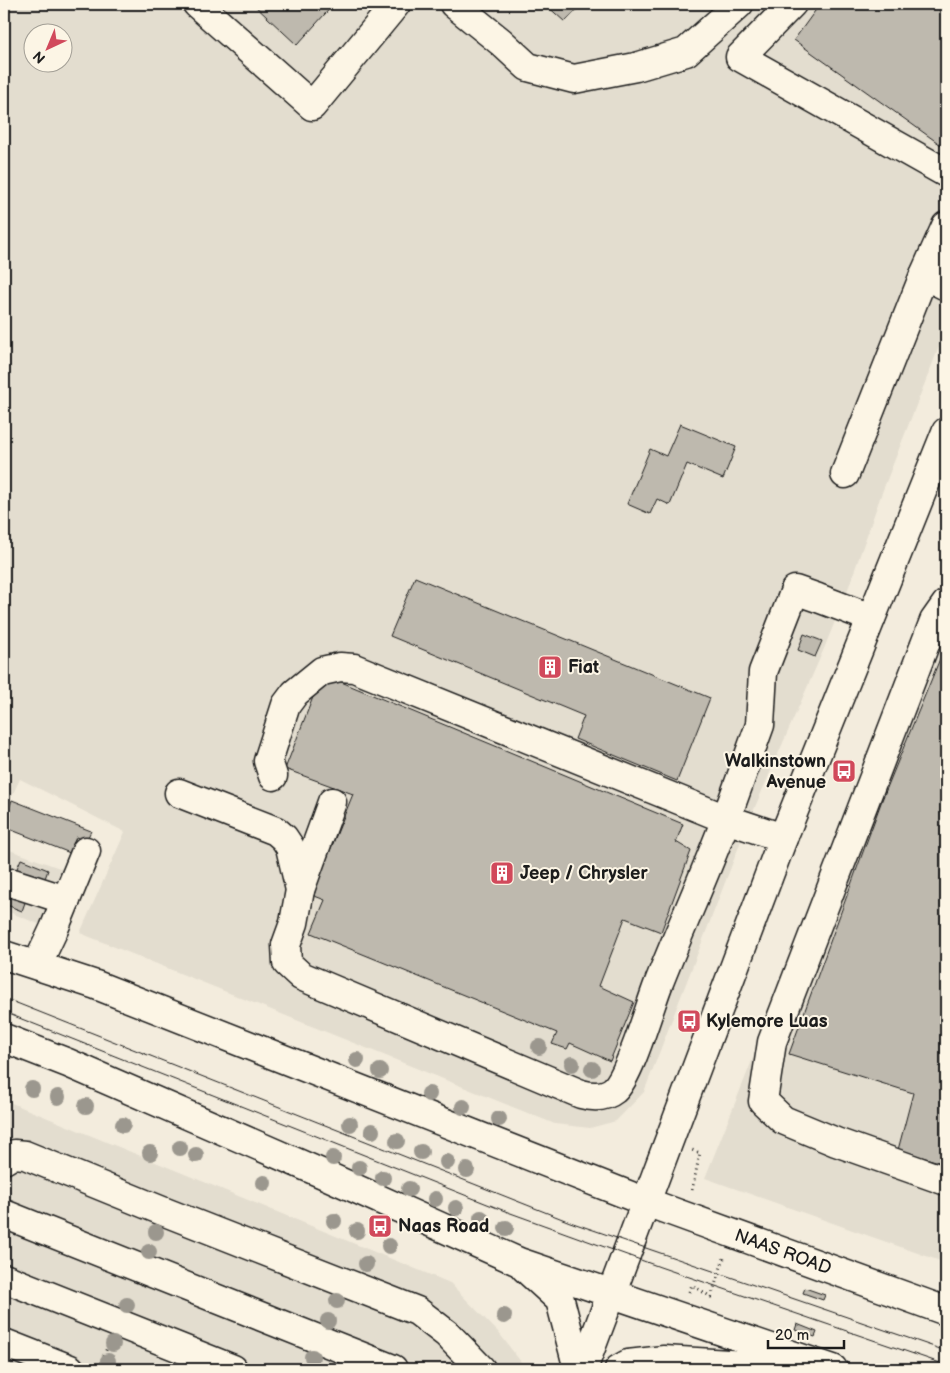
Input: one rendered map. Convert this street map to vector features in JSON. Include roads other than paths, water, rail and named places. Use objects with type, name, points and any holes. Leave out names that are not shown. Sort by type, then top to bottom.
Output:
[{"type":"main road","points":[[197,4],[312,106],[396,4]]},
{"type":"main road","points":[[454,4],[501,42],[528,67],[574,79],[636,67],[686,52],[739,4]]},
{"type":"main road","points":[[792,4],[740,57],[946,173]]},
{"type":"main road","points":[[845,474],[935,281],[946,226]]},
{"type":"main road","points":[[582,1369],[783,838],[946,432]]},
{"type":"main road","points":[[332,802],[300,890],[294,923],[286,945],[287,963],[301,976],[572,1090],[592,1097],[602,1096],[614,1090],[623,1078],[726,819],[760,725],[763,672],[794,590],[871,618]]},
{"type":"main road","points":[[946,604],[934,621],[772,1042],[763,1101],[783,1120],[836,1142],[946,1181]]},
{"type":"main road","points":[[273,776],[268,761],[286,706],[294,693],[322,671],[340,667],[354,668],[726,819],[783,838]]},
{"type":"main road","points":[[180,793],[280,835],[290,847],[300,890]]},
{"type":"main road","points":[[36,965],[54,929],[86,851]]},
{"type":"main road","points":[[13,883],[66,900]]},
{"type":"main road","name":"NAAS ROAD","points":[[4,955],[96,985],[646,1202],[946,1312]]},
{"type":"main road","points":[[4,1038],[68,1063],[519,1262],[833,1369]]},
{"type":"main road","points":[[4,1160],[14,1154],[25,1154],[169,1214],[417,1311],[446,1334],[481,1369]]},
{"type":"main road","points":[[4,1214],[392,1369]]},
{"type":"main road","points":[[519,1262],[560,1300],[578,1369]]},
{"type":"main road","points":[[4,1278],[233,1369]]},
{"type":"main road","points":[[4,1343],[70,1369]]},
{"type":"main road","points":[[619,1369],[628,1364],[664,1360],[745,1365],[762,1369]]},
{"type":"tram line","points":[[4,998],[570,1222],[946,1351]]},
{"type":"tram line","points":[[4,1012],[505,1211],[660,1267],[946,1365]]},
{"type":"place","name":"Fiat","points":[[550,667]]},
{"type":"place","name":"Walkinstown Avenue","points":[[844,771]]},
{"type":"place","name":"Jeep / Chrysler","points":[[502,873]]},
{"type":"place","name":"Kylemore Luas","points":[[689,1021]]},
{"type":"place","name":"Naas Road","points":[[380,1226]]}]
